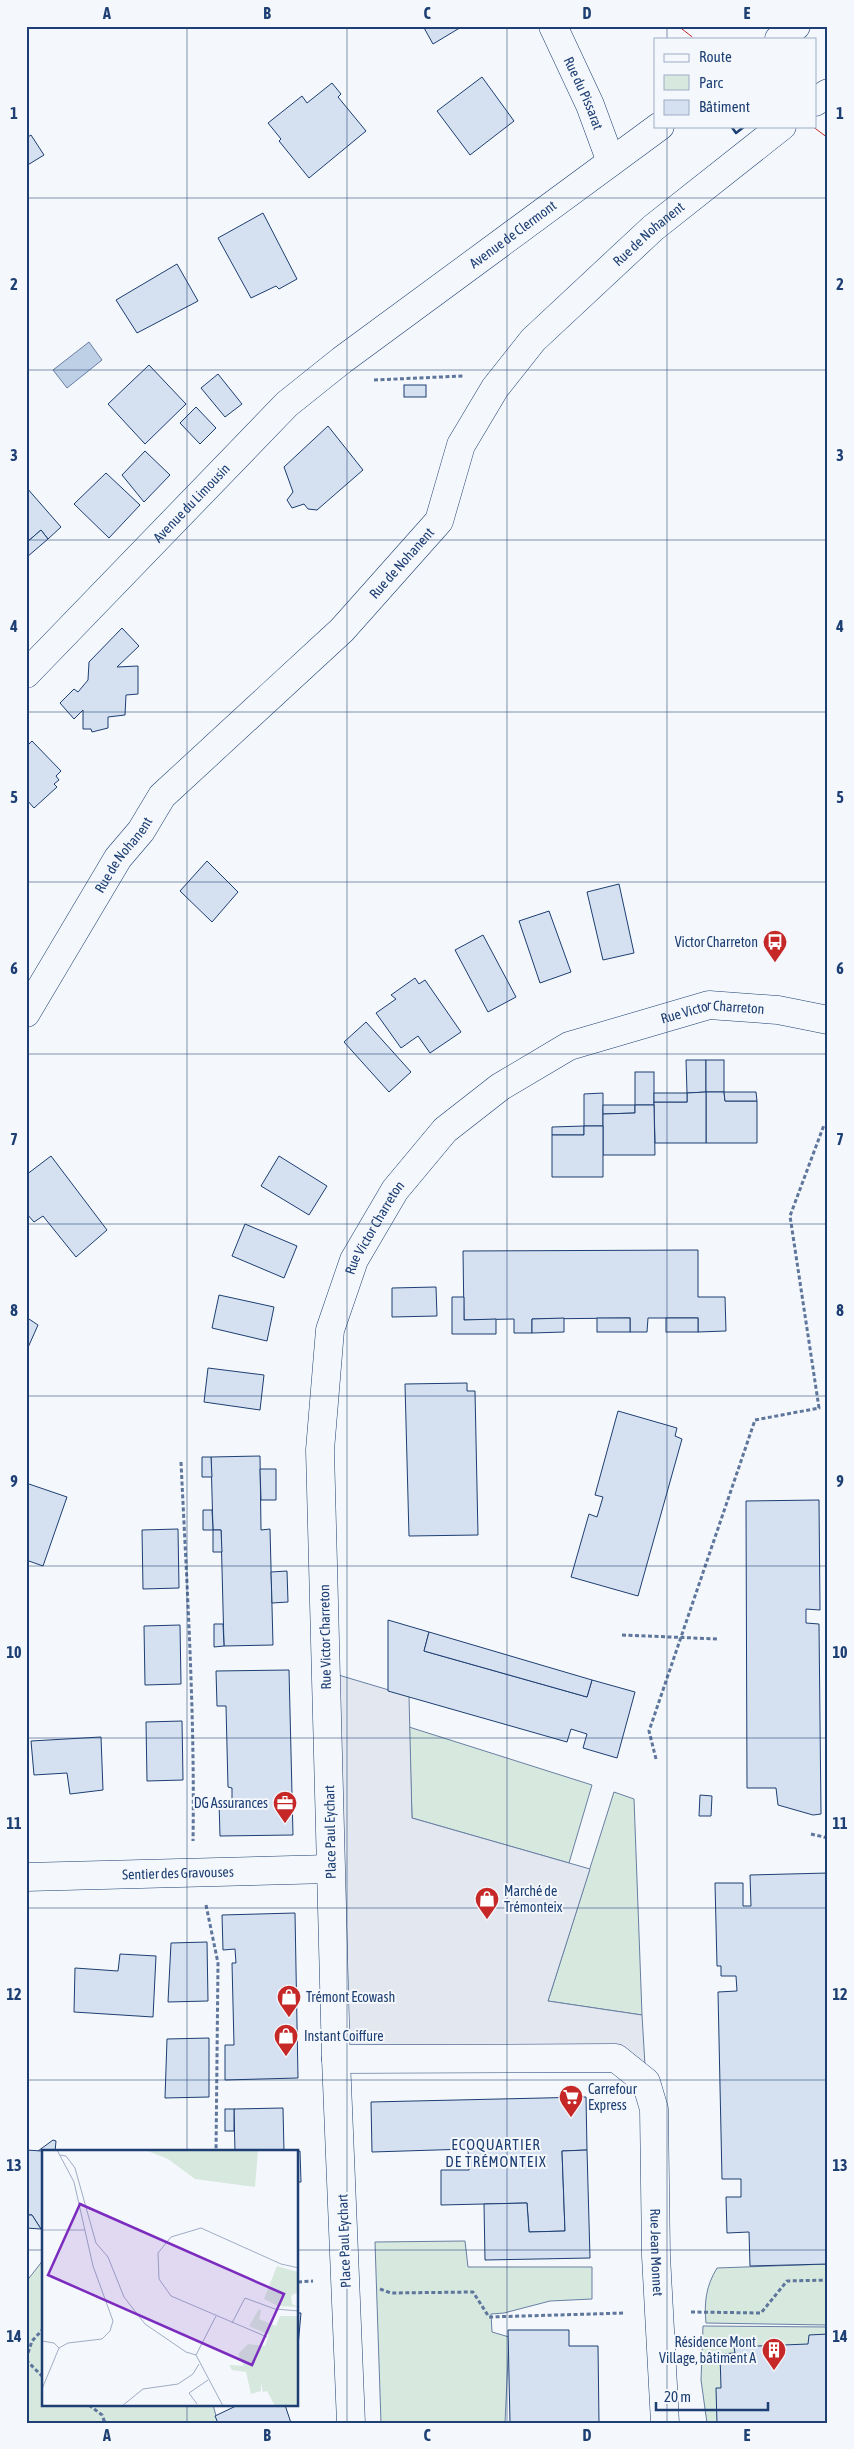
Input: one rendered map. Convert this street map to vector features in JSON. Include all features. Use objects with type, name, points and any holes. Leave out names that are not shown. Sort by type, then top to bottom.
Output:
[{"type":"street","name":"Rue du Pissarat","points":[[553,26],[593,114],[611,162]]},
{"type":"street","points":[[780,38],[796,26]]},
{"type":"street","points":[[816,101],[828,94]]},
{"type":"street","name":"Avenue de Clermont","points":[[365,343],[657,128]]},
{"type":"street","name":"Rue de Nohanent","points":[[26,1013],[118,858],[141,831],[162,796],[342,630],[439,521],[461,445],[499,382],[533,340],[653,228],[779,128]]},
{"type":"street","name":"Avenue du Limousin","points":[[26,674],[287,404],[365,343]]},
{"type":"street","name":"Rue Victor Charreton","points":[[328,1754],[320,1450],[330,1330],[354,1260],[395,1190],[445,1130],[500,1087],[569,1046],[709,1005],[778,1010],[828,1020]]},
{"type":"street","name":"Place Paul Eychart","points":[[328,1754],[336,2059],[351,2423]]},
{"type":"street","name":"Sentier des Gravouses","points":[[26,1877],[195,1871],[330,1869]]},
{"type":"street","name":"Rue Jean Monnet","points":[[336,2059],[616,2058],[646,2082],[654,2109],[659,2312],[665,2423]]},
{"type":"path","points":[[372,380],[469,376],[499,382]]},
{"type":"path","points":[[656,1759],[649,1731],[756,1420],[820,1408],[790,1216],[824,1125],[828,1126]]},
{"type":"path","points":[[181,1462],[192,1653],[193,1850],[195,1871],[211,1920],[218,1963],[216,2150]]},
{"type":"path","points":[[622,1636],[718,1639]]},
{"type":"path","points":[[811,1834],[828,1838]]},
{"type":"path","points":[[345,2279],[391,2293],[473,2292],[489,2317],[659,2312],[761,2314],[787,2282],[828,2280]]},
{"type":"path","points":[[42,2330],[32,2341],[26,2359],[42,2376]]},
{"type":"path","points":[[90,2406],[102,2415],[105,2423]]},
{"type":"green space","points":[[409,1727],[592,1785],[569,1863],[412,1818]]},
{"type":"green space","points":[[614,1792],[634,1799],[642,2015],[548,2001]]},
{"type":"green space","points":[[465,2241],[468,2267],[592,2267],[592,2299],[550,2301],[504,2313],[491,2314],[492,2332],[509,2337],[505,2423],[381,2423],[375,2242]]},
{"type":"green space","points":[[42,2262],[42,2406],[213,2406],[218,2423],[26,2423],[26,2282]]},
{"type":"green space","points":[[828,2264],[828,2325],[706,2323],[705,2308],[707,2294],[710,2281],[717,2268]]},
{"type":"green space","name":"Résidence Mont Village, bâtiment A","points":[[703,2326],[828,2327],[828,2423],[707,2423],[701,2380]]},
{"type":"shaded area","points":[[325,1671],[409,1696],[412,1818],[590,1869],[548,2001],[642,2015],[646,2082],[616,2058],[336,2059]]},
{"type":"water","points":[[89,342],[102,360],[67,388],[53,370]]},
{"type":"building","points":[[423,26],[463,26],[433,44]]},
{"type":"building","points":[[482,77],[514,121],[470,155],[437,111]]},
{"type":"building","points":[[332,83],[341,94],[338,97],[366,131],[309,178],[279,141],[281,139],[268,123],[302,96],[307,103]]},
{"type":"building","points":[[31,135],[44,155],[26,166],[26,138]]},
{"type":"building","points":[[263,213],[297,279],[279,289],[276,286],[251,298],[218,238]]},
{"type":"building","points":[[177,264],[198,301],[137,333],[116,300]]},
{"type":"building","points":[[149,365],[186,404],[145,444],[108,404]]},
{"type":"building","points":[[218,374],[242,404],[225,417],[201,388]]},
{"type":"building","points":[[404,385],[426,385],[426,397],[404,397]]},
{"type":"building","points":[[196,407],[216,428],[200,444],[180,423]]},
{"type":"building","points":[[328,426],[363,470],[317,510],[308,509],[304,504],[292,508],[287,500],[293,492],[284,467]]},
{"type":"building","points":[[145,451],[170,475],[144,502],[122,475]]},
{"type":"building","points":[[106,473],[140,505],[109,538],[74,504]]},
{"type":"building","points":[[26,487],[61,527],[48,539],[41,530],[26,543]]},
{"type":"building","points":[[41,530],[48,539],[27,557],[26,543]]},
{"type":"building","points":[[122,628],[139,646],[117,667],[138,666],[138,694],[126,695],[125,715],[108,717],[108,728],[92,732],[91,729],[83,729],[83,710],[74,719],[60,703],[74,689],[78,692],[88,680],[89,662]]},
{"type":"building","points":[[32,741],[61,771],[56,776],[59,780],[54,784],[57,787],[34,808],[26,799],[26,747]]},
{"type":"building","points":[[207,861],[238,892],[212,922],[180,891]]},
{"type":"building","points":[[619,884],[634,953],[603,960],[587,892]]},
{"type":"building","points":[[549,911],[571,972],[540,983],[519,921]]},
{"type":"building","points":[[483,935],[516,997],[488,1012],[455,950]]},
{"type":"building","points":[[415,978],[419,984],[425,980],[461,1032],[430,1053],[418,1036],[401,1048],[376,1013],[396,999],[391,995]]},
{"type":"building","points":[[366,1022],[411,1072],[389,1092],[344,1042]]},
{"type":"building","points":[[686,1060],[706,1060],[706,1092],[687,1093]]},
{"type":"building","points":[[706,1060],[724,1060],[724,1092],[706,1092]]},
{"type":"building","points":[[635,1072],[654,1072],[654,1105],[635,1105]]},
{"type":"building","points":[[706,1092],[724,1092],[725,1101],[757,1101],[757,1143],[706,1143]]},
{"type":"building","points":[[706,1092],[706,1143],[655,1143],[654,1102],[687,1102],[687,1093]]},
{"type":"building","points":[[724,1092],[756,1092],[757,1101],[725,1101]]},
{"type":"building","points":[[603,1093],[603,1126],[584,1126],[584,1094]]},
{"type":"building","points":[[654,1093],[687,1093],[687,1102],[654,1102]]},
{"type":"building","points":[[603,1105],[635,1105],[635,1113],[603,1114]]},
{"type":"building","points":[[635,1105],[654,1105],[655,1155],[603,1155],[603,1114],[635,1113]]},
{"type":"building","points":[[584,1126],[584,1135],[552,1135],[552,1127]]},
{"type":"building","points":[[584,1126],[603,1126],[603,1177],[552,1177],[552,1135],[584,1135]]},
{"type":"building","points":[[51,1156],[107,1230],[76,1257],[43,1216],[34,1222],[26,1213],[26,1175]]},
{"type":"building","points":[[279,1156],[327,1186],[309,1215],[261,1186]]},
{"type":"building","points":[[245,1224],[297,1246],[284,1278],[232,1256]]},
{"type":"building","points":[[698,1250],[698,1297],[725,1297],[726,1331],[698,1332],[698,1318],[648,1318],[647,1332],[630,1332],[630,1318],[532,1319],[532,1333],[514,1333],[514,1319],[464,1320],[463,1251]]},
{"type":"building","points":[[436,1287],[437,1316],[392,1317],[392,1288]]},
{"type":"building","points":[[219,1295],[274,1307],[267,1341],[212,1328]]},
{"type":"building","points":[[452,1297],[464,1297],[464,1320],[496,1319],[496,1334],[452,1334]]},
{"type":"building","points":[[26,1317],[38,1325],[26,1352]]},
{"type":"building","points":[[564,1318],[564,1332],[532,1333],[532,1319]]},
{"type":"building","points":[[597,1318],[630,1318],[630,1332],[597,1332]]},
{"type":"building","points":[[666,1318],[698,1318],[698,1332],[666,1332]]},
{"type":"building","points":[[208,1368],[264,1375],[260,1410],[204,1402]]},
{"type":"building","points":[[467,1383],[467,1391],[475,1391],[478,1535],[409,1536],[405,1384]]},
{"type":"building","points":[[618,1411],[677,1428],[675,1436],[682,1439],[638,1596],[571,1577],[589,1514],[597,1517],[603,1497],[595,1495]]},
{"type":"building","points":[[260,1456],[261,1530],[270,1529],[273,1645],[224,1646],[221,1530],[213,1530],[211,1457]]},
{"type":"building","points":[[202,1457],[211,1457],[212,1477],[202,1477]]},
{"type":"building","points":[[260,1469],[276,1469],[276,1500],[261,1500]]},
{"type":"building","points":[[26,1483],[67,1497],[43,1566],[26,1560]]},
{"type":"building","points":[[819,1500],[820,1610],[806,1609],[806,1623],[819,1624],[821,1814],[813,1815],[778,1805],[776,1788],[747,1788],[746,1501]]},
{"type":"building","points":[[203,1510],[212,1510],[213,1530],[203,1530]]},
{"type":"building","points":[[178,1529],[179,1588],[143,1589],[142,1530]]},
{"type":"building","points":[[213,1530],[221,1530],[222,1552],[213,1552]]},
{"type":"building","points":[[287,1571],[288,1602],[272,1603],[271,1572]]},
{"type":"building","points":[[388,1620],[429,1632],[424,1651],[587,1697],[592,1680],[635,1692],[617,1758],[583,1748],[587,1734],[571,1729],[567,1742],[388,1691]]},
{"type":"building","points":[[214,1624],[223,1624],[224,1646],[214,1647]]},
{"type":"building","points":[[180,1625],[181,1684],[145,1685],[144,1626]]},
{"type":"building","points":[[429,1632],[592,1680],[587,1697],[424,1651]]},
{"type":"building","points":[[289,1670],[293,1835],[220,1836],[219,1802],[232,1801],[232,1788],[228,1787],[226,1706],[217,1706],[216,1671]]},
{"type":"building","points":[[182,1721],[183,1780],[147,1781],[146,1722]]},
{"type":"building","points":[[101,1737],[103,1790],[70,1794],[67,1773],[34,1775],[31,1741]]},
{"type":"building","points":[[700,1795],[712,1796],[711,1816],[699,1816]]},
{"type":"building","points":[[828,1873],[828,2264],[750,2266],[749,2232],[727,2233],[726,2197],[741,2197],[741,2179],[722,2179],[718,1992],[737,1991],[736,1976],[721,1976],[721,1966],[717,1966],[715,1883],[743,1883],[743,1906],[751,1906],[750,1875]]},
{"type":"building","points":[[295,1913],[298,2078],[225,2080],[225,2045],[234,2045],[232,1963],[236,1963],[235,1949],[223,1950],[222,1915]]},
{"type":"building","points":[[207,1942],[208,2001],[168,2002],[171,1943]]},
{"type":"building","points":[[120,1954],[156,1956],[153,2017],[74,2012],[75,1968],[118,1971]]},
{"type":"building","points":[[209,2038],[209,2097],[165,2098],[167,2039]]},
{"type":"building","points":[[586,2097],[587,2150],[562,2151],[565,2231],[529,2232],[527,2203],[441,2205],[441,2170],[469,2170],[468,2149],[372,2152],[371,2102]]},
{"type":"building","points":[[283,2108],[284,2150],[235,2150],[234,2109]]},
{"type":"building","points":[[225,2109],[234,2109],[234,2131],[225,2131]]},
{"type":"building","points":[[53,2140],[56,2141],[55,2150],[42,2150],[42,2153],[38,2151]]},
{"type":"building","points":[[26,2150],[42,2151],[42,2229],[32,2215],[26,2215]]},
{"type":"building","points":[[587,2150],[590,2258],[485,2260],[484,2204],[527,2203],[529,2232],[565,2231],[562,2151]]},
{"type":"building","points":[[299,2151],[300,2151],[301,2182],[299,2182]]},
{"type":"building","points":[[26,2215],[32,2215],[41,2229],[26,2228]]},
{"type":"building","points":[[299,2313],[301,2313],[299,2335]]},
{"type":"building","points":[[508,2330],[569,2330],[569,2346],[598,2346],[599,2423],[510,2423]]},
{"type":"building","name":"Résidence Mont Village, bâtiment A","points":[[828,2334],[828,2423],[717,2423],[716,2388],[721,2388],[720,2354],[735,2353],[734,2347],[808,2344],[809,2335]]},
{"type":"building","points":[[236,2406],[285,2406],[291,2423],[218,2423],[215,2416]]},
{"type":"wall","points":[[732,128],[736,133],[742,128]]},
{"type":"power","points":[[678,26],[694,38]]},
{"type":"power","points":[[815,128],[828,138]]},
{"type":"place","name":"Victor Charreton","points":[[775,963]]},
{"type":"place","name":"DG Assurances","points":[[285,1824]]},
{"type":"place","name":"Marché de Trémonteix","points":[[487,1920]]},
{"type":"place","name":"Trémont Ecowash","points":[[289,2018]]},
{"type":"place","name":"Instant Coiffure","points":[[286,2057]]},
{"type":"place","name":"Carrefour Express","points":[[571,2118]]},
{"type":"place","name":"Résidence Mont Village, bâtiment A","points":[[774,2371]]},
{"type":"district","name":"ECOQUARTIER DE TRÉMONTEIX","points":[[496,2152]]}]
